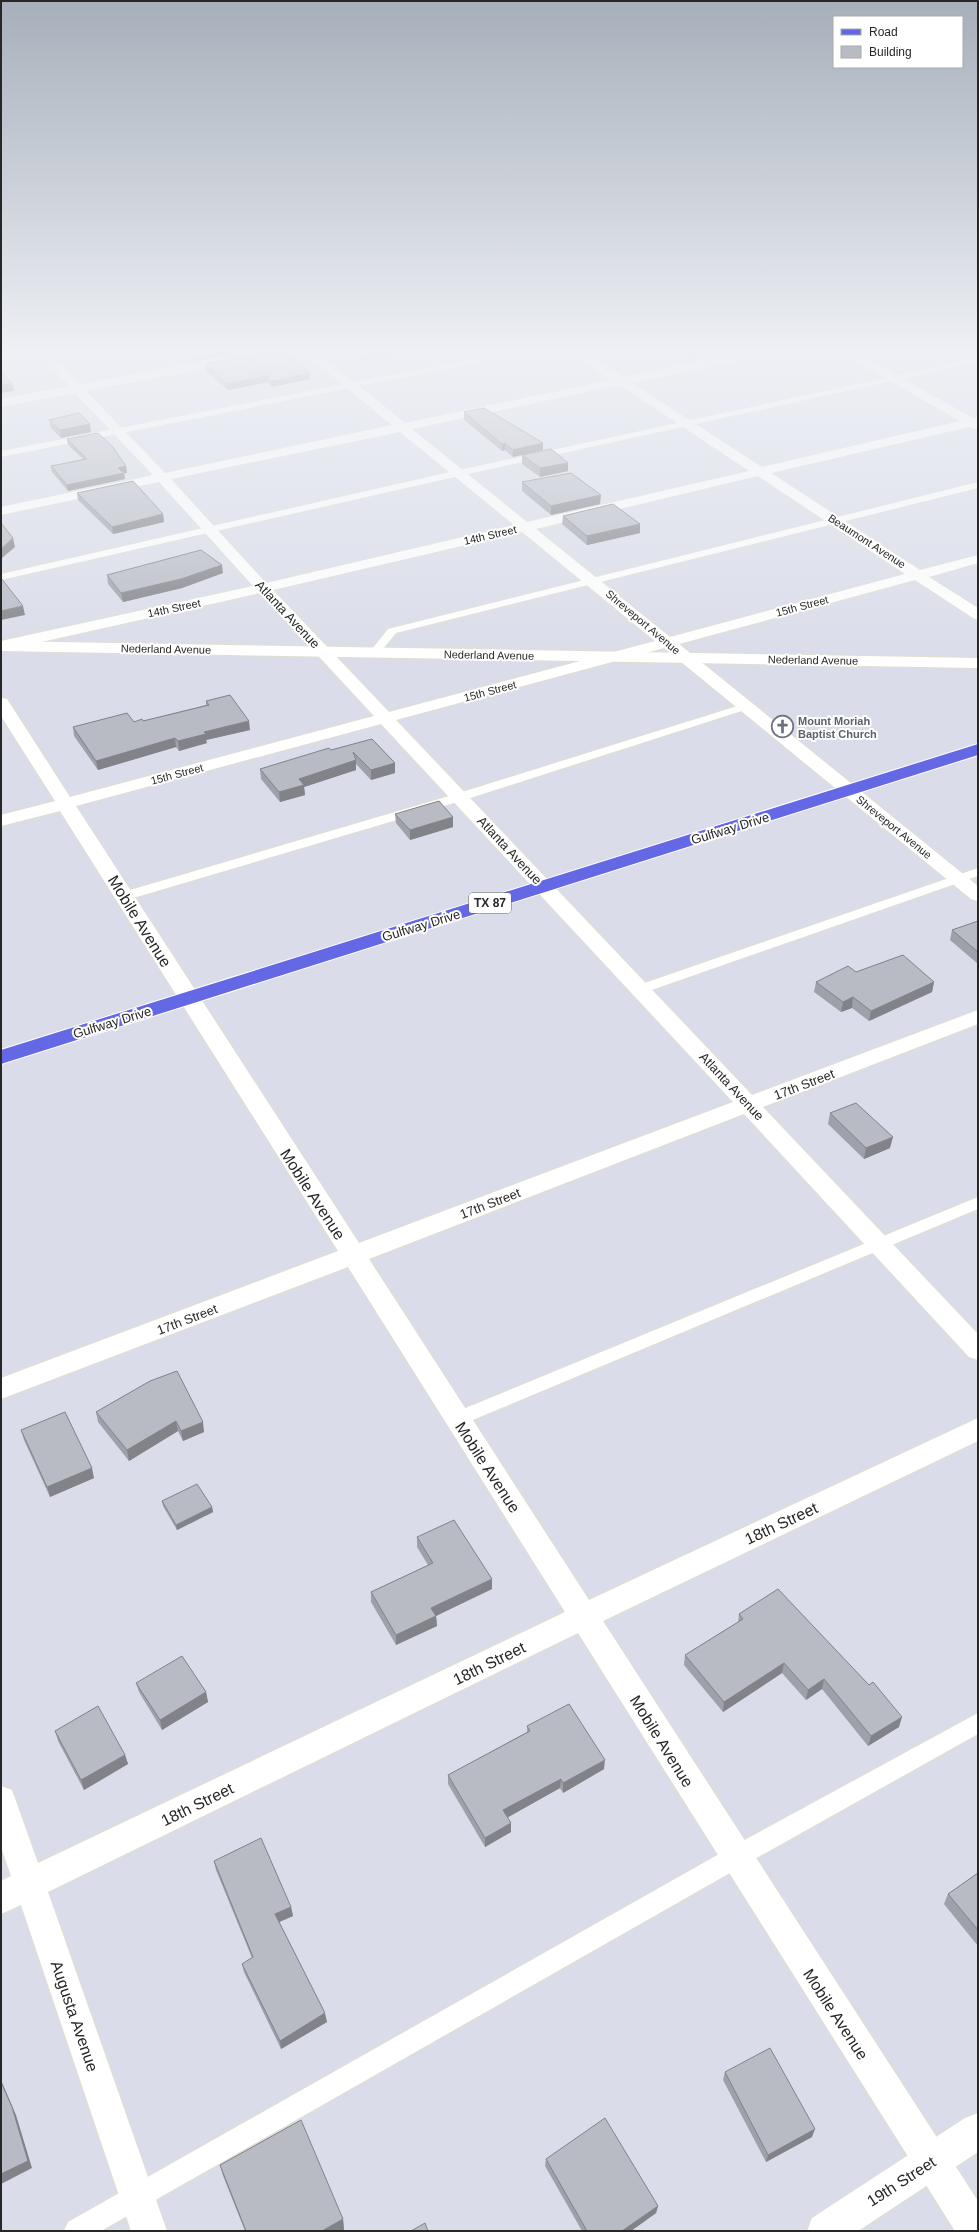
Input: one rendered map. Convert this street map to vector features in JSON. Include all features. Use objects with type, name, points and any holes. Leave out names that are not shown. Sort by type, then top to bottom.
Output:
[{"type":"main road","name":"Gulfway Drive","points":[[1,1057],[978,750]]},
{"type":"street","name":"Atlanta Avenue","points":[[141,454],[211,529],[263,588],[324,651],[385,718],[641,989],[978,1350]]},
{"type":"street","points":[[1,511],[277,454]]},
{"type":"street","name":"Shreveport Avenue","points":[[435,454],[978,895]]},
{"type":"street","name":"Beaumont Avenue","points":[[732,454],[835,519],[978,614]]},
{"type":"street","name":"14th Street","points":[[1,646],[263,588],[838,454]]},
{"type":"street","name":"15th Street","points":[[1,821],[618,657],[668,642],[978,559]]},
{"type":"street","name":"Nederland Avenue","points":[[1,646],[978,663]]},
{"type":"street","name":"Mobile Avenue","points":[[1,703],[125,896],[352,1256],[976,2231]]},
{"type":"street","name":"17th Street","points":[[1,1389],[978,1017]]},
{"type":"street","name":"18th Street","points":[[15,1892],[583,1617],[978,1429]]},
{"type":"street","name":"Augusta Avenue","points":[[1,1802],[15,1892],[137,2197],[149,2231]]},
{"type":"street","name":"19th Street","points":[[825,2231],[978,2131]]},
{"type":"lane","points":[[1,578],[211,529],[547,454]]},
{"type":"lane","points":[[374,653],[392,631],[835,519],[978,485]]},
{"type":"lane","points":[[125,896],[460,797],[747,706]]},
{"type":"lane","points":[[641,989],[978,872]]},
{"type":"lane","points":[[457,1419],[880,1245],[978,1203]]},
{"type":"lane","points":[[77,2231],[736,1857],[978,1723]]},
{"type":"building","points":[[82,454],[118,454],[126,466],[118,468],[124,473],[67,485],[51,466],[87,459]]},
{"type":"building","points":[[557,454],[568,463],[540,468],[522,455]]},
{"type":"building","points":[[571,473],[601,495],[551,506],[522,482]]},
{"type":"building","points":[[133,481],[163,514],[112,527],[77,493]]},
{"type":"building","points":[[613,504],[640,524],[587,536],[563,516]]},
{"type":"building","points":[[1,523],[13,538],[1,549]]},
{"type":"building","points":[[201,550],[222,565],[181,579],[121,593],[107,575]]},
{"type":"building","points":[[1,578],[23,606],[1,611]]},
{"type":"building","points":[[230,695],[249,721],[204,732],[206,734],[178,741],[175,738],[96,761],[73,727],[127,713],[134,722],[142,719],[143,721],[209,705],[206,701]]},
{"type":"building","points":[[372,739],[395,763],[371,770],[353,752],[356,760],[299,779],[304,785],[279,792],[260,769],[329,748],[331,750]]},
{"type":"building","points":[[439,801],[453,817],[410,830],[395,814]]},
{"type":"building","points":[[978,921],[978,952],[952,930]]},
{"type":"building","points":[[903,955],[934,982],[871,1011],[853,997],[843,1002],[816,982],[848,966],[856,972]]},
{"type":"building","points":[[856,1103],[893,1137],[866,1148],[830,1113]]},
{"type":"building","points":[[177,1371],[203,1422],[181,1431],[176,1421],[127,1450],[96,1412],[150,1381]]},
{"type":"building","points":[[65,1412],[92,1468],[47,1487],[21,1430]]},
{"type":"building","points":[[197,1484],[212,1507],[176,1525],[162,1501]]},
{"type":"building","points":[[454,1520],[492,1579],[431,1608],[436,1616],[396,1635],[371,1592],[433,1563],[417,1537]]},
{"type":"building","points":[[778,1589],[869,1685],[873,1682],[902,1717],[871,1736],[824,1679],[808,1690],[784,1663],[724,1702],[685,1655],[743,1619],[739,1614]]},
{"type":"building","points":[[182,1656],[206,1692],[160,1720],[136,1683]]},
{"type":"building","points":[[569,1704],[605,1760],[563,1783],[561,1779],[503,1810],[511,1823],[485,1838],[448,1775],[530,1731],[527,1726]]},
{"type":"building","points":[[98,1706],[125,1755],[81,1780],[55,1731]]},
{"type":"building","points":[[261,1838],[291,1907],[275,1914],[325,2013],[280,2041],[242,1964],[253,1957],[214,1861]]},
{"type":"building","points":[[978,1873],[978,1930],[948,1894]]},
{"type":"building","points":[[770,2048],[815,2129],[768,2155],[725,2072]]},
{"type":"building","points":[[1,2082],[12,2107],[28,2161],[1,2174]]},
{"type":"building","points":[[605,2118],[658,2206],[622,2231],[587,2231],[546,2159]]},
{"type":"building","points":[[301,2120],[343,2219],[322,2231],[246,2231],[220,2165]]},
{"type":"building","points":[[425,2223],[428,2231],[411,2231]]},
{"type":"place","name":"Mount Moriah Baptist Church","points":[[783,727]]}]
